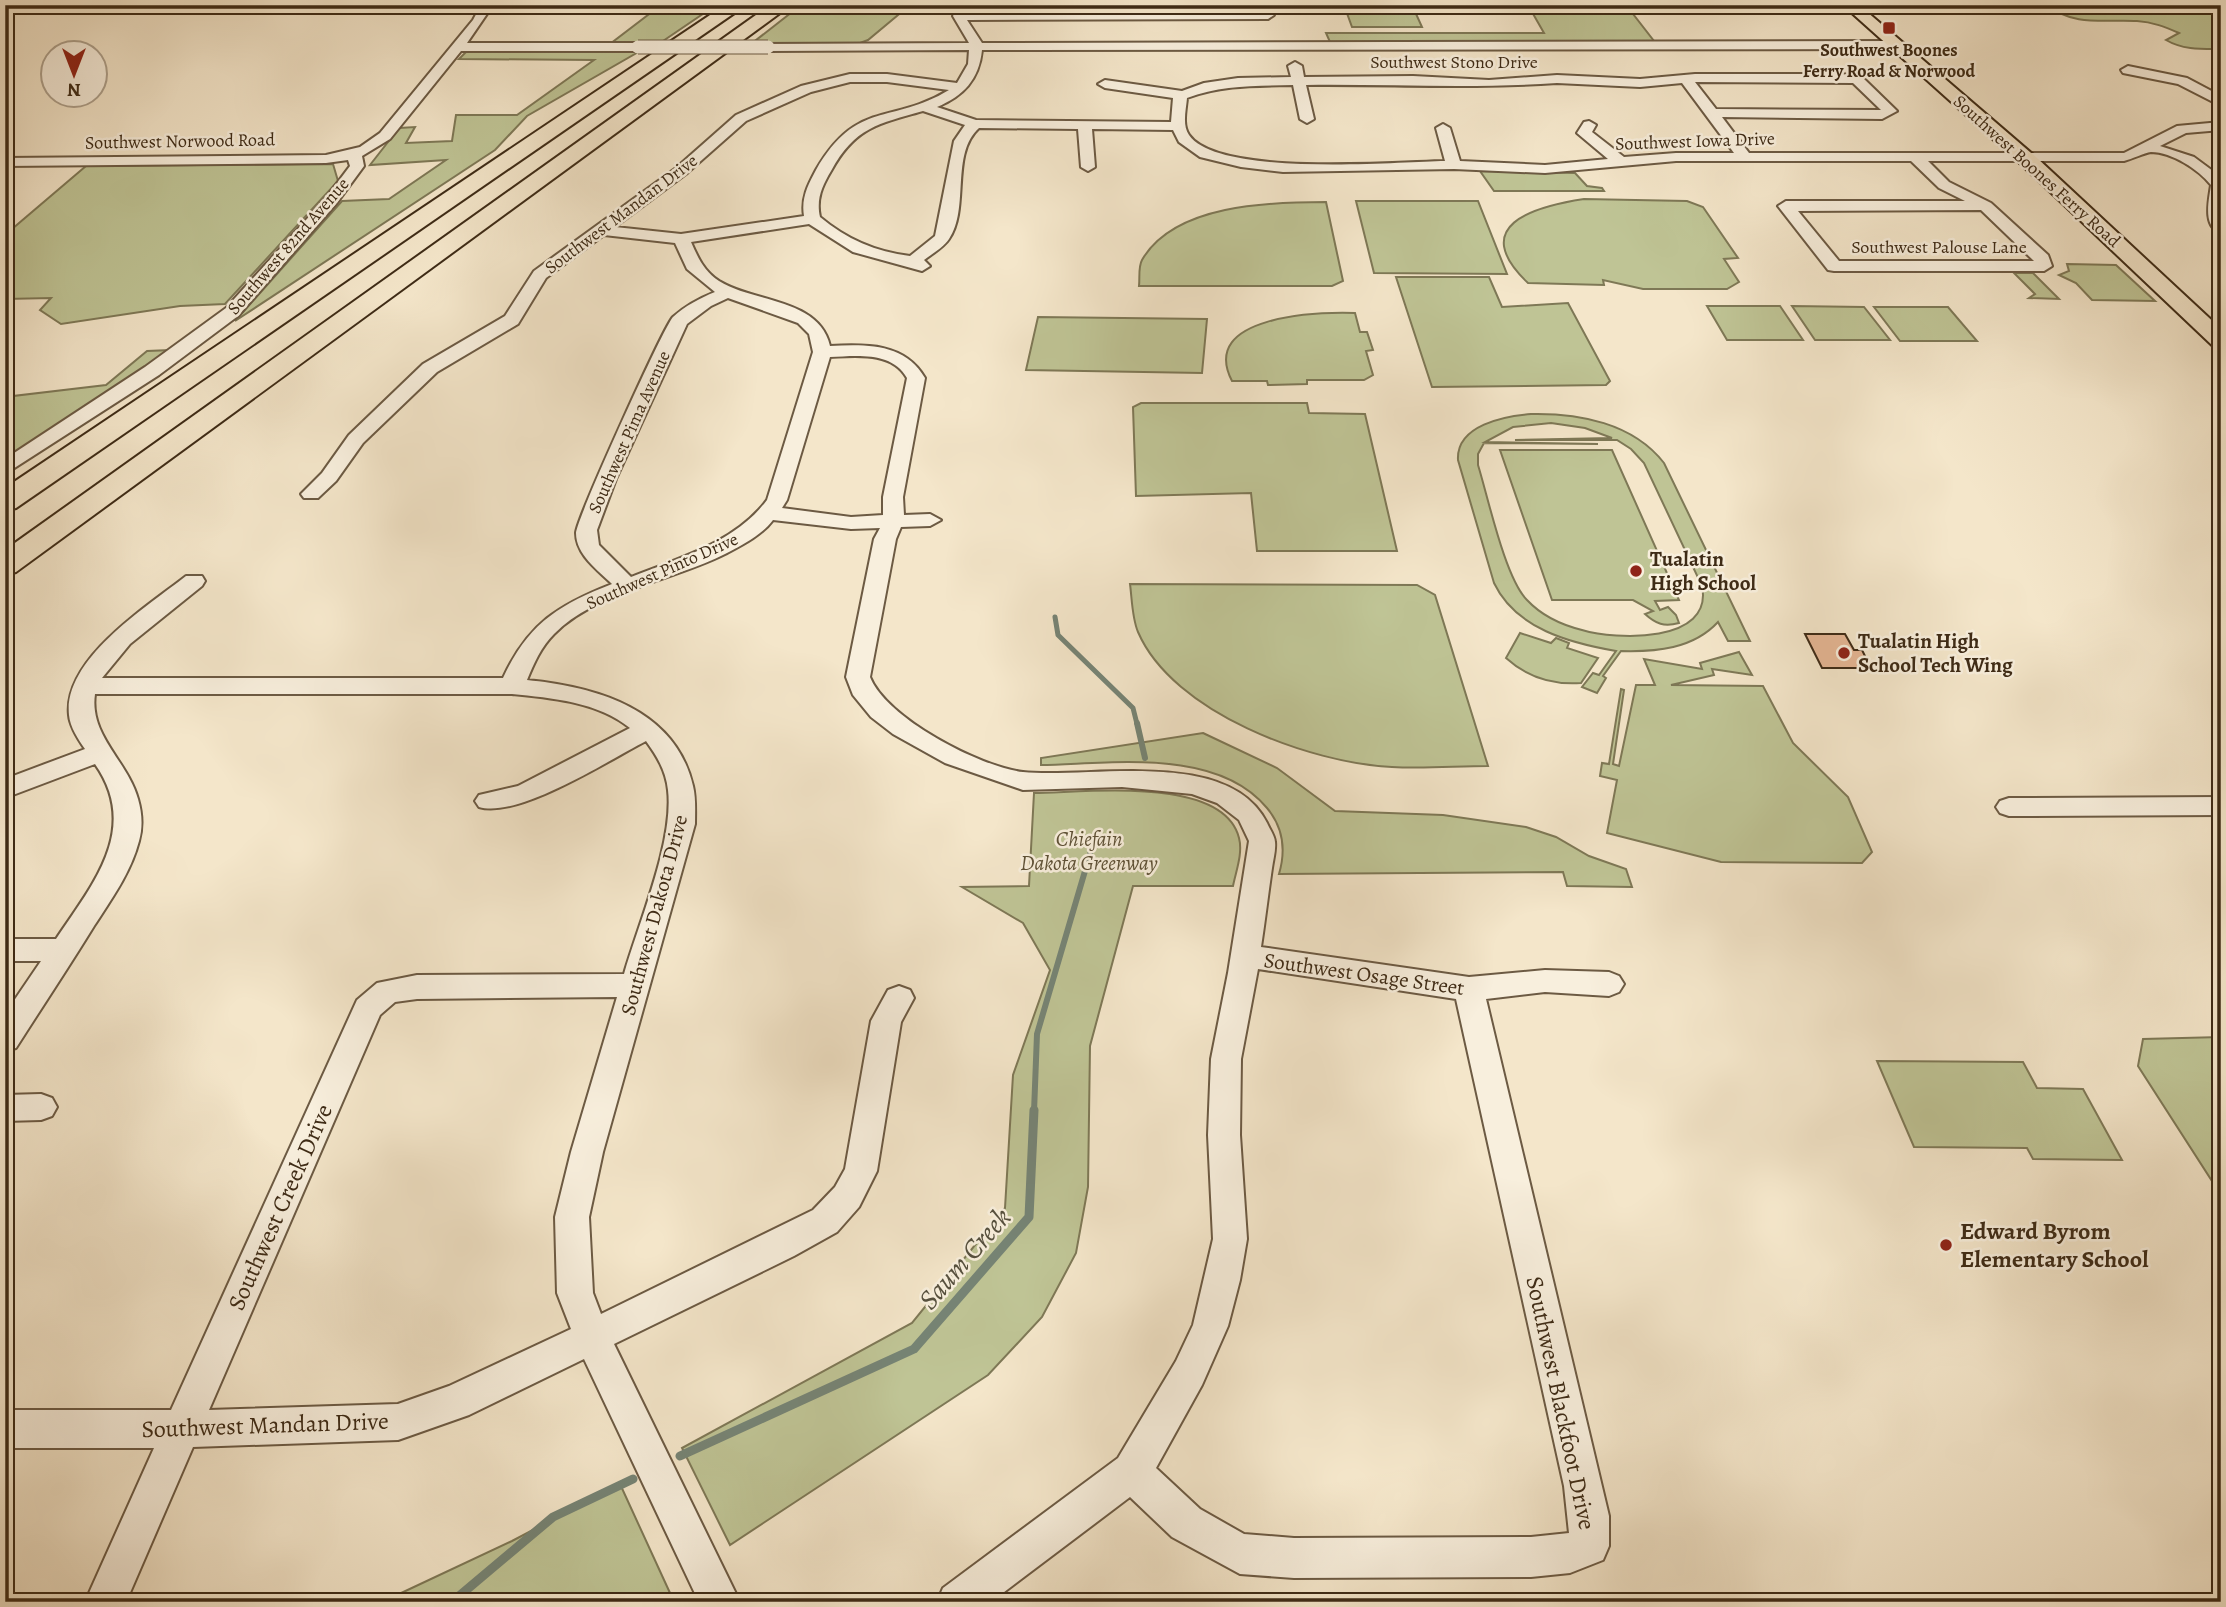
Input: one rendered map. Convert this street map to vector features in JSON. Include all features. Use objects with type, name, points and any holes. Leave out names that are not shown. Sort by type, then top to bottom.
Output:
[{"type":"highway","points":[[5,502],[737,5]]},
{"type":"highway","points":[[5,565],[782,5]]},
{"type":"main road","name":"Southwest Boones Ferry Road","points":[[1850,5],[2022,157],[2221,341]]},
{"type":"street","name":"Southwest 82nd Avenue","points":[[5,468],[152,371],[232,312],[331,201],[357,166],[354,155],[372,147],[385,136],[478,21],[487,5]]},
{"type":"street","points":[[975,124],[961,141],[947,227],[942,238],[918,263],[895,260],[842,242],[812,219],[809,197],[833,152],[847,136],[879,119],[924,107],[960,87],[970,78],[976,46],[962,10],[1159,10],[1271,20],[1289,46],[1307,119]]},
{"type":"street","points":[[456,47],[1896,45]]},
{"type":"street","points":[[2128,70],[2182,81],[2221,102]]},
{"type":"street","name":"Southwest Mandan Drive","points":[[311,494],[329,477],[356,439],[430,368],[512,320],[540,275],[681,171],[741,118],[806,89],[829,82],[870,77],[960,87]]},
{"type":"street","name":"Southwest Stono Drive","points":[[1183,95],[1219,84],[1299,82],[1413,80],[1489,84],[1557,79],[1640,83],[1686,79],[1853,79],[1890,113],[1714,113]]},
{"type":"street","points":[[1686,79],[1745,157]]},
{"type":"street","points":[[1105,84],[1183,95]]},
{"type":"street","points":[[924,107],[975,124],[1178,126],[1178,101],[1183,95]]},
{"type":"street","points":[[1589,125],[1584,133],[1621,162]]},
{"type":"street","points":[[1086,126],[1088,167]]},
{"type":"street","name":"Southwest Iowa Drive","points":[[1178,126],[1184,139],[1205,154],[1262,167],[1454,165],[1545,169],[1621,162],[1745,157],[2124,157],[2151,148],[2170,133],[2187,127],[2221,126]]},
{"type":"street","points":[[1443,128],[1454,165]]},
{"type":"street","points":[[2151,148],[2191,161],[2213,176],[2219,185],[2215,214],[2221,228]]},
{"type":"street","name":"Southwest Norwood Road","points":[[5,162],[302,159],[354,155]]},
{"type":"street","points":[[1915,157],[1944,185],[1986,206]]},
{"type":"street","points":[[1786,206],[1986,206]]},
{"type":"street","name":"Southwest Palouse Lane","points":[[1786,206],[1834,266],[2044,266],[2042,258],[1986,206]]},
{"type":"street","points":[[599,230],[681,239],[812,219]]},
{"type":"street","points":[[681,239],[684,253],[698,274],[726,293],[807,320],[823,337],[822,352],[771,513],[851,523],[930,520]]},
{"type":"street","name":"Southwest Pima Avenue","points":[[627,585],[599,561],[589,545],[586,530],[606,479],[679,321],[705,302],[726,293]]},
{"type":"street","points":[[822,352],[880,353],[905,363],[914,372],[915,384],[893,497],[894,521],[885,539],[858,677],[859,686],[871,706],[932,747],[1005,777],[1023,781],[1166,780],[1192,783],[1220,792],[1249,813],[1259,830],[1263,851],[1224,1084],[1230,1239],[1223,1280],[1210,1326],[1189,1373],[1132,1472],[957,1602]]},
{"type":"street","name":"Southwest Pinto Drive","points":[[512,686],[536,639],[553,622],[627,585],[739,537],[771,513]]},
{"type":"street","points":[[5,1039],[106,885],[126,839],[128,818],[121,785],[81,712],[87,686],[94,671],[118,642],[194,581]]},
{"type":"street","name":"Southwest Dakota Drive","points":[[87,686],[512,686],[553,689],[605,702],[649,729],[674,761],[684,802],[680,833],[635,985],[572,1217],[575,1293],[591,1335],[720,1602]]},
{"type":"street","points":[[488,801],[525,793],[649,729]]},
{"type":"street","points":[[5,789],[101,752]]},
{"type":"street","points":[[2009,807],[2221,806]]},
{"type":"street","points":[[5,950],[63,950]]},
{"type":"street","name":"Southwest Osage Street","points":[[1244,956],[1469,989],[1545,981],[1609,984]]},
{"type":"street","points":[[387,991],[417,986],[635,985]]},
{"type":"street","name":"Southwest Blackfoot Drive","points":[[1132,1472],[1186,1523],[1240,1554],[1294,1558],[1531,1557],[1570,1553],[1589,1546],[1589,1516],[1583,1486],[1469,989]]},
{"type":"street","name":"Southwest Creek Drive","points":[[181,1429],[369,1008],[387,991]]},
{"type":"street","name":"Southwest Mandan Drive","points":[[5,1429],[181,1429],[398,1422],[456,1402],[782,1245],[825,1221],[847,1196],[861,1171],[886,1021],[900,998]]},
{"type":"street","points":[[5,1108],[41,1107]]},
{"type":"street","points":[[105,1602],[181,1429]]},
{"type":"green space","points":[[661,5],[716,5],[660,43],[610,44]]},
{"type":"green space","points":[[801,5],[910,5],[868,40],[860,43],[751,44]]},
{"type":"green space","points":[[1344,5],[1412,5],[1422,27],[1352,27]]},
{"type":"green space","points":[[1528,5],[1626,5],[1654,41],[1330,42],[1326,33],[1544,33]]},
{"type":"green space","points":[[2049,5],[2221,5],[2221,49],[2179,46],[2166,40],[2179,33],[2154,24],[2079,19],[2058,12]]},
{"type":"green space","points":[[467,51],[640,51],[527,116],[495,150],[235,321],[342,201],[389,199],[446,160],[370,165],[399,128],[415,127],[406,143],[452,141],[456,115],[517,115],[594,60],[459,59]]},
{"type":"green space","points":[[333,164],[338,181],[225,304],[180,306],[61,324],[40,310],[51,298],[5,299],[5,235],[86,166]]},
{"type":"green space","points":[[1480,171],[1575,173],[1587,186],[1602,188],[1604,191],[1494,191]]},
{"type":"green space","points":[[1584,199],[1687,201],[1703,207],[1738,258],[1724,259],[1739,282],[1727,289],[1643,289],[1603,280],[1604,285],[1528,283],[1511,263],[1504,247],[1506,233],[1514,223],[1528,214],[1545,207]]},
{"type":"green space","points":[[1356,201],[1478,201],[1507,274],[1374,273]]},
{"type":"green space","points":[[1326,202],[1343,281],[1332,286],[1139,286],[1142,260],[1157,241],[1176,227],[1225,210],[1278,203]]},
{"type":"green space","points":[[2067,264],[2116,265],[2155,301],[2092,300],[2076,283],[2059,275],[2069,271]]},
{"type":"green space","points":[[2014,273],[2033,273],[2059,299],[2029,298],[2035,294]]},
{"type":"green space","points":[[1396,277],[1489,277],[1502,307],[1568,303],[1610,381],[1606,385],[1432,387]]},
{"type":"green space","points":[[1707,306],[1780,306],[1803,340],[1727,340]]},
{"type":"green space","points":[[1792,306],[1864,307],[1890,340],[1815,340]]},
{"type":"green space","points":[[1874,307],[1948,307],[1977,341],[1900,341]]},
{"type":"green space","points":[[1355,313],[1360,332],[1367,332],[1373,350],[1366,351],[1373,375],[1364,380],[1307,380],[1307,384],[1268,385],[1267,381],[1232,381],[1226,359],[1232,342],[1246,330],[1291,317]]},
{"type":"green space","points":[[1038,317],[1207,319],[1202,373],[1026,370]]},
{"type":"green space","points":[[173,350],[5,463],[5,437],[10,434],[5,433],[5,397],[106,385],[147,351]]},
{"type":"green space","points":[[1141,403],[1307,403],[1309,413],[1365,414],[1397,551],[1257,551],[1251,493],[1136,496],[1133,407]]},
{"type":"green space","points":[[1549,414],[1604,423],[1637,438],[1651,449],[1664,463],[1750,641],[1728,641],[1718,622],[1697,638],[1673,647],[1621,651],[1603,676],[1606,678],[1597,693],[1582,687],[1593,673],[1599,675],[1616,651],[1546,631],[1530,623],[1504,599],[1494,583],[1458,460],[1459,448],[1473,431],[1496,420],[1520,415]],"holes":[[[1551,423],[1585,428],[1612,438],[1515,440],[1617,440],[1631,449],[1644,463],[1702,586],[1702,605],[1693,619],[1678,628],[1659,634],[1638,636],[1616,636],[1574,628],[1552,619],[1527,600],[1511,574],[1492,516],[1478,465],[1478,454],[1484,443],[1598,444],[1485,442],[1513,427]]]},
{"type":"green space","points":[[1500,450],[1612,450],[1679,600],[1655,601],[1660,610],[1668,607],[1679,623],[1665,625],[1657,622],[1645,614],[1653,611],[1633,600],[1552,600]]},
{"type":"green space","points":[[1130,584],[1417,585],[1435,595],[1488,766],[1404,768],[1359,763],[1323,756],[1247,728],[1212,709],[1181,687],[1156,661],[1136,627]]},
{"type":"green space","points":[[1520,633],[1551,643],[1556,638],[1569,643],[1567,648],[1598,658],[1581,683],[1560,683],[1541,678],[1514,665],[1506,658]]},
{"type":"green space","points":[[1739,652],[1752,675],[1712,669],[1714,675],[1671,685],[1763,686],[1793,743],[1848,797],[1872,852],[1862,863],[1721,862],[1607,833],[1617,780],[1600,776],[1602,763],[1609,764],[1621,689],[1624,690],[1613,764],[1619,766],[1636,685],[1655,685],[1644,659],[1702,669],[1700,663]]},
{"type":"green space","name":"Chiefain Dakota Greenway","points":[[1203,733],[1277,768],[1335,811],[1443,815],[1526,827],[1556,837],[1589,856],[1626,869],[1632,887],[1567,886],[1563,872],[1279,874],[1282,839],[1277,823],[1267,808],[1246,789],[1220,775],[1192,767],[1161,763],[1041,765],[1041,758]]},
{"type":"green space","name":"Chiefain Dakota Greenway","points":[[1150,792],[1181,796],[1207,804],[1228,818],[1239,838],[1240,856],[1233,886],[1133,886],[1090,1046],[1088,1187],[1076,1253],[1042,1317],[988,1375],[730,1545],[682,1448],[912,1323],[1005,1208],[1013,1075],[1050,970],[1023,923],[962,887],[1029,886],[1034,793]]},
{"type":"green space","points":[[2221,1037],[2221,1195],[2138,1066],[2143,1039]]},
{"type":"green space","points":[[1877,1061],[2023,1062],[2037,1088],[2083,1089],[2122,1160],[2033,1159],[2027,1148],[1914,1147]]},
{"type":"green space","points":[[620,1484],[670,1593],[657,1602],[382,1602],[512,1541]]},
{"type":"building","name":"Tualatin High School Tech Wing","points":[[1805,634],[1845,634],[1854,650],[1862,650],[1871,668],[1822,668]]},
{"type":"waterway","name":"Saum Creek","points":[[1055,617],[1058,635],[1133,708],[1137,724]]},
{"type":"waterway","name":"Saum Creek","points":[[1137,723],[1145,758]]},
{"type":"waterway","name":"Saum Creek","points":[[1034,1112],[1037,1034],[1090,854]]},
{"type":"waterway","name":"Saum Creek","points":[[680,1456],[914,1349],[1029,1217],[1034,1110]]},
{"type":"waterway","name":"Saum Creek","points":[[452,1602],[553,1517],[633,1479]]},
{"type":"place","name":"Southwest Boones Ferry Road & Norwood","points":[[1889,28]]},
{"type":"place","name":"Tualatin High School","points":[[1636,571]]},
{"type":"place","name":"Tualatin High School Tech Wing","points":[[1844,653]]},
{"type":"place","name":"Edward Byrom Elementary School","points":[[1946,1245]]}]
